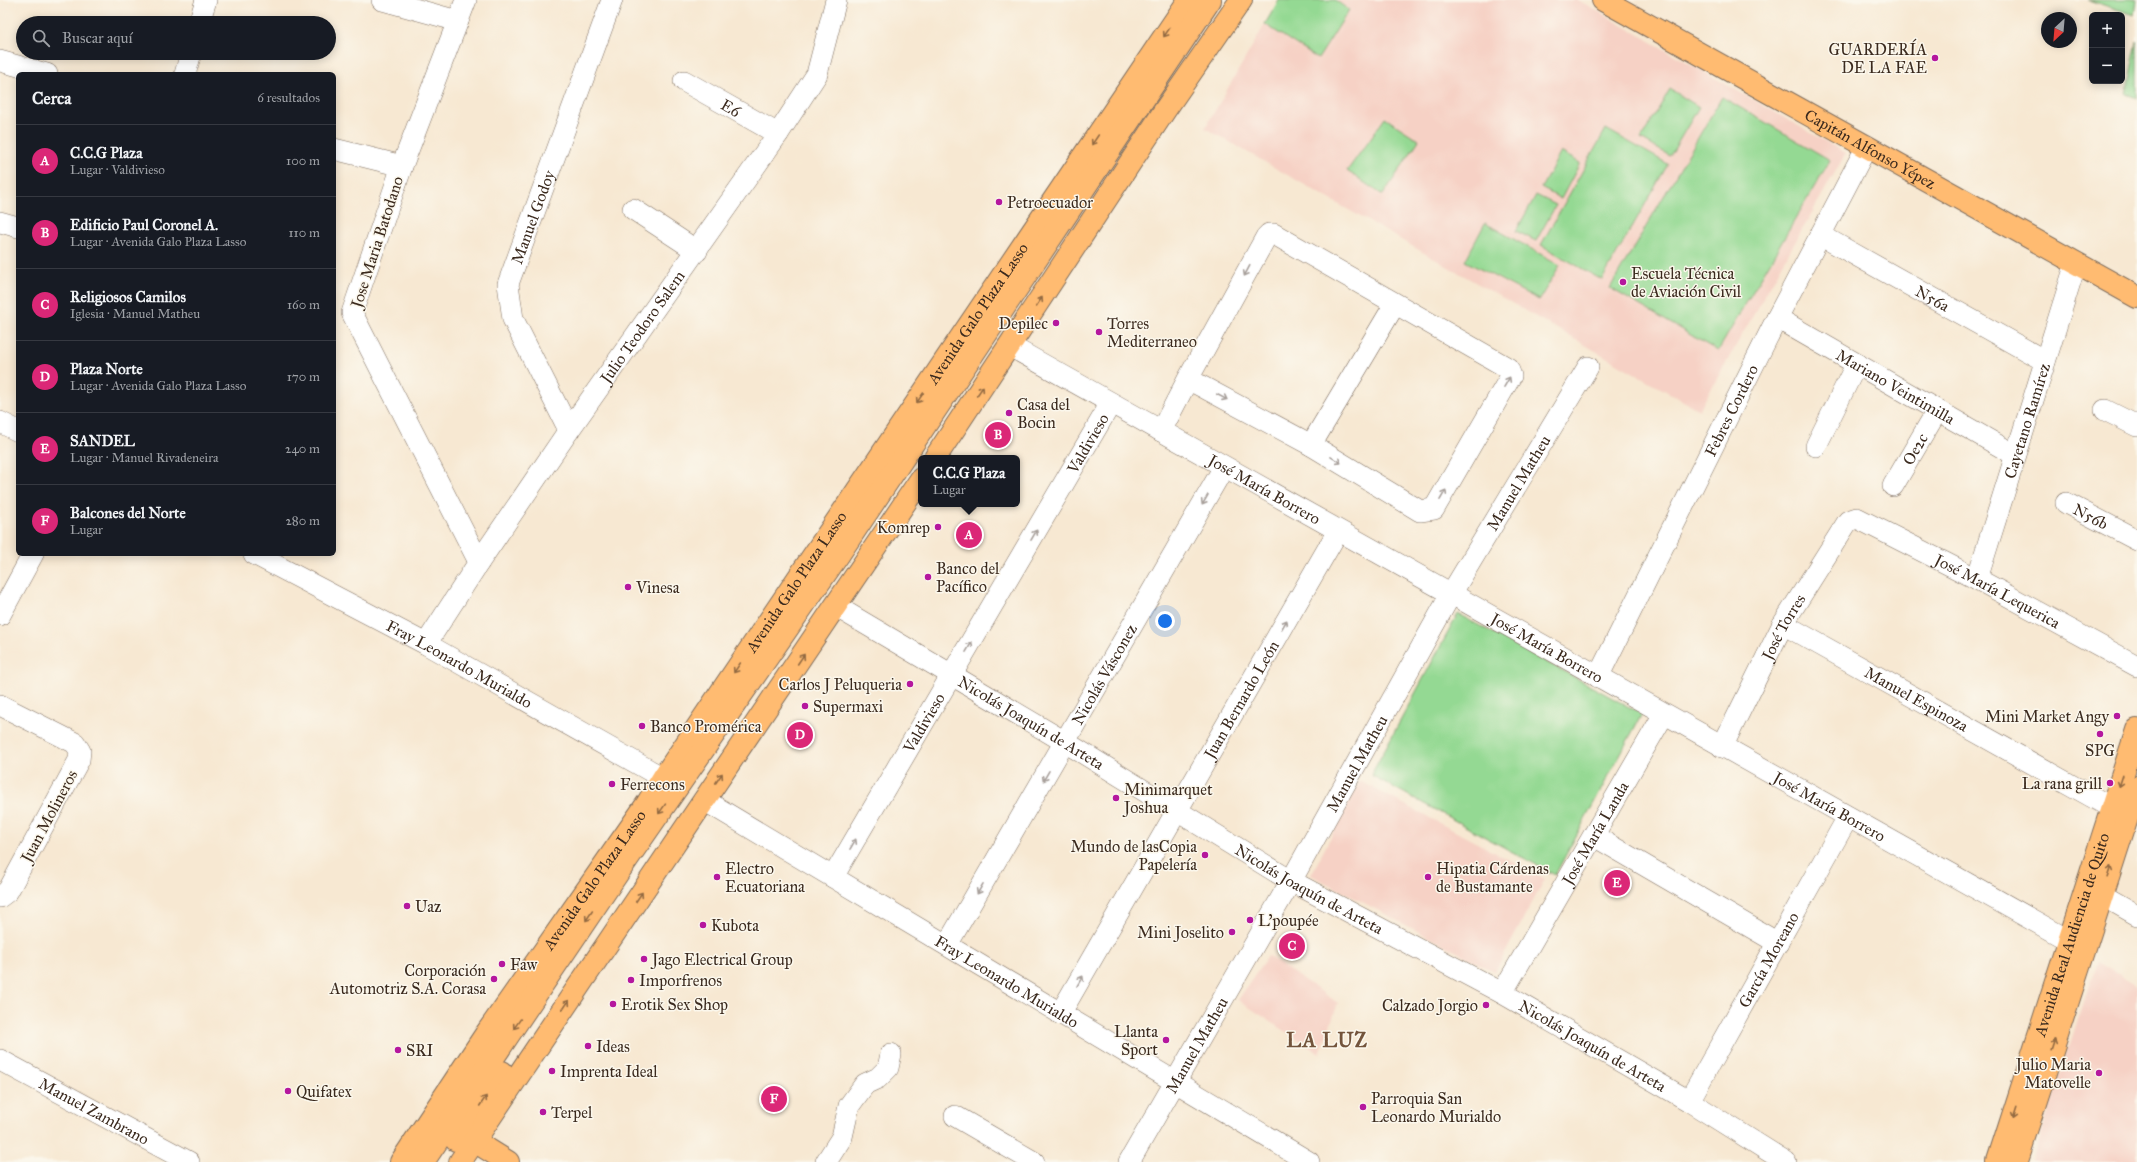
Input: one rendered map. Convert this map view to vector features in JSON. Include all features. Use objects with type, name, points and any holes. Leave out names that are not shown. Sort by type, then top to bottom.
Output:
[{"type":"main road","name":"Avenida Galo Plaza Lasso","points":[[450,1144],[486,1034],[647,804],[663,778],[1189,0]]},
{"type":"main road","name":"Avenida Galo Plaza Lasso","points":[[450,1144],[619,871],[837,557],[1210,0]]},
{"type":"main road","name":"Avenida Galo Plaza Lasso","points":[[921,455],[1006,325],[1225,0]]},
{"type":"main road","points":[[937,455],[1164,110],[1241,0]]},
{"type":"main road","name":"Capitán Alfonso Yépez","points":[[1603,0],[2137,297]]},
{"type":"main road","name":"Avenida Galo Plaza Lasso","points":[[401,1162],[450,1144],[918,459]]},
{"type":"main road","name":"Avenida Galo Plaza Lasso","points":[[423,1162],[450,1144],[704,800],[836,607],[918,484]]},
{"type":"main road","name":"Avenida Real Audiencia de Quito","points":[[2016,1162],[2112,808],[2137,730]]},
{"type":"main road","name":"Avenida Real Audiencia de Quito","points":[[1998,1162],[2076,945],[2102,895],[2137,787]]},
{"type":"main road","points":[[450,1144],[508,1162]]},
{"type":"street","points":[[201,16],[206,0]]},
{"type":"street","points":[[382,0],[458,21]]},
{"type":"street","name":"Jose Maria Batodano","points":[[466,0],[402,166],[343,311],[479,562]]},
{"type":"street","name":"Manuel Godoy","points":[[569,430],[513,319],[508,284],[612,0]]},
{"type":"street","name":"Julio Teodoro Salem","points":[[426,644],[479,562],[569,430],[697,251],[778,134],[817,74],[836,0]]},
{"type":"street","points":[[186,72],[189,60]]},
{"type":"street","points":[[0,61],[40,72]]},
{"type":"street","name":"E6","points":[[684,81],[778,134]]},
{"type":"street","name":"Febres Cordero","points":[[1598,676],[1777,318],[1866,146]]},
{"type":"street","points":[[336,150],[402,166]]},
{"type":"street","points":[[633,209],[697,251]]},
{"type":"street","points":[[0,222],[16,226]]},
{"type":"street","points":[[1162,431],[1188,378],[1269,234],[1274,234],[1508,368],[1511,376],[1434,509],[1428,512],[1420,511],[1311,445],[1188,378]]},
{"type":"street","name":"N56a","points":[[1820,235],[2045,361]]},
{"type":"street","name":"Cayetano Ramírez","points":[[1977,579],[2076,263]]},
{"type":"street","points":[[1311,445],[1395,304]]},
{"type":"street","name":"Mariano Veintimilla","points":[[1777,318],[1856,365],[2015,455]]},
{"type":"street","name":"José María Borrero","points":[[1010,346],[2076,945]]},
{"type":"street","points":[[1816,446],[1856,365]]},
{"type":"street","name":"Manuel Matheu","points":[[1129,1162],[1291,881],[1451,594],[1588,367]]},
{"type":"street","name":"Valdivieso","points":[[833,877],[1111,403]]},
{"type":"street","points":[[2105,410],[2137,426]]},
{"type":"street","name":"Oe2c","points":[[1893,486],[1938,411]]},
{"type":"street","points":[[0,422],[16,431]]},
{"type":"street","name":"Nicolás Vásconez","points":[[948,945],[1224,467]]},
{"type":"street","name":"N56b","points":[[2066,504],[2137,540]]},
{"type":"street","name":"José María Lequerica","points":[[1857,518],[1977,579],[2137,666]]},
{"type":"street","name":"José Torres","points":[[1722,747],[1783,624],[1848,521],[1857,518]]},
{"type":"street","name":"Juan Bernardo León","points":[[1060,1014],[1338,531]]},
{"type":"street","points":[[0,615],[32,556]]},
{"type":"street","name":"Fray Leonardo Murialdo","points":[[258,556],[426,644],[663,778]]},
{"type":"street","name":"Nicolás Joaquín de Arteta","points":[[836,607],[1065,742],[1291,881],[1502,993],[1689,1102],[1786,1162]]},
{"type":"street","name":"Manuel Espinoza","points":[[1783,624],[2112,808]]},
{"type":"street","name":"Juan Molineros","points":[[0,705],[74,743],[80,751],[79,760],[8,891],[0,897]]},
{"type":"street","name":"José María Landa","points":[[1502,993],[1664,714]]},
{"type":"street","name":"Fray Leonardo Murialdo","points":[[704,800],[1309,1162]]},
{"type":"street","name":"García Moreano","points":[[1689,1102],[1848,817]]},
{"type":"street","points":[[1594,836],[1778,943]]},
{"type":"street","points":[[2102,895],[2137,915]]},
{"type":"street","points":[[826,1162],[842,1137],[849,1106],[865,1084],[878,1078],[888,1068],[891,1054]]},
{"type":"street","name":"Manuel Zambrano","points":[[0,1060],[189,1162]]},
{"type":"street","points":[[955,1116],[1034,1162]]},
{"type":"shaded area","name":"Escuela Técnica de Aviación Civil","points":[[1279,0],[1578,0],[1846,153],[1699,410],[1205,128]]},
{"type":"shaded area","name":"Hipatia Cárdenas de Bustamante","points":[[1360,781],[1545,879],[1495,972],[1311,875]]},
{"type":"shaded area","points":[[1268,956],[1338,1003],[1320,1054],[1238,1000]]},
{"type":"shaded area","name":"Julio Maria Matovelle","points":[[2097,962],[2137,985],[2137,1162],[2032,1162]]},
{"type":"green space","points":[[1279,0],[1335,0],[1349,10],[1318,59],[1265,24]]},
{"type":"green space","points":[[2088,0],[2137,0],[2135,15]]},
{"type":"green space","points":[[2137,41],[2137,98],[2126,94]]},
{"type":"green space","points":[[1670,89],[1699,107],[1670,156],[1641,139]]},
{"type":"green space","points":[[1722,97],[1830,160],[1718,351],[1610,288]]},
{"type":"green space","points":[[1385,118],[1419,140],[1383,195],[1347,171]]},
{"type":"green space","points":[[1606,129],[1668,164],[1602,280],[1541,245]]},
{"type":"green space","points":[[1561,152],[1580,163],[1561,199],[1541,188]]},
{"type":"green space","points":[[1536,195],[1556,205],[1536,241],[1516,231]]},
{"type":"green space","points":[[1485,223],[1560,265],[1539,300],[1465,261]]},
{"type":"green space","points":[[1458,614],[1642,714],[1555,875],[1371,775]]},
{"type":"place","name":"GUARDERÍA DE LA FAE","points":[[1935,58]]},
{"type":"place","name":"Petroecuador","points":[[999,202]]},
{"type":"place","name":"Escuela Técnica de Aviación Civil","points":[[1623,282]]},
{"type":"place","name":"Depilec","points":[[1056,323]]},
{"type":"place","name":"Torres Mediterraneo","points":[[1099,332]]},
{"type":"place","name":"Casa del Bocin","points":[[1009,413]]},
{"type":"place","name":"Edificio Paul Coronel A.","points":[[998,435]]},
{"type":"place","name":"Komrep","points":[[938,527]]},
{"type":"place","name":"C.C.G Plaza","points":[[969,535]]},
{"type":"place","name":"Banco del Pacífico","points":[[928,577]]},
{"type":"place","name":"Vinesa","points":[[628,587]]},
{"type":"place","name":"Carlos J Peluqueria","points":[[910,684]]},
{"type":"place","name":"Supermaxi","points":[[805,706]]},
{"type":"place","name":"Mini Market Angy","points":[[2117,716]]},
{"type":"place","name":"Banco Promérica","points":[[642,726]]},
{"type":"place","name":"SPG","points":[[2100,734]]},
{"type":"place","name":"Plaza Norte","points":[[800,735]]},
{"type":"place","name":"La rana grill","points":[[2110,783]]},
{"type":"place","name":"Ferrecons","points":[[612,784]]},
{"type":"place","name":"Minimarquet Joshua","points":[[1116,798]]},
{"type":"place","name":"Mundo de lasCopia Papelería","points":[[1205,855]]},
{"type":"place","name":"Electro Ecuatoriana","points":[[717,877]]},
{"type":"place","name":"Hipatia Cárdenas de Bustamante","points":[[1428,877]]},
{"type":"place","name":"SANDEL","points":[[1617,883]]},
{"type":"place","name":"Uaz","points":[[407,906]]},
{"type":"place","name":"L'poupée","points":[[1250,920]]},
{"type":"place","name":"Kubota","points":[[703,925]]},
{"type":"place","name":"Mini Joselito","points":[[1232,932]]},
{"type":"place","name":"Religiosos Camilos","points":[[1292,946]]},
{"type":"place","name":"Jago Electrical Group","points":[[644,959]]},
{"type":"place","name":"Faw","points":[[502,964]]},
{"type":"place","name":"Corporación Automotriz S.A. Corasa","points":[[494,979]]},
{"type":"place","name":"Imporfrenos","points":[[631,980]]},
{"type":"place","name":"Erotik Sex Shop","points":[[613,1004]]},
{"type":"place","name":"Calzado Jorgio","points":[[1486,1005]]},
{"type":"place","name":"Llanta Sport","points":[[1166,1040]]},
{"type":"place","name":"Ideas","points":[[588,1046]]},
{"type":"place","name":"SRI","points":[[398,1050]]},
{"type":"place","name":"Imprenta Ideal","points":[[552,1071]]},
{"type":"place","name":"Julio Maria Matovelle","points":[[2099,1073]]},
{"type":"place","name":"Quifatex","points":[[288,1091]]},
{"type":"place","name":"Balcones del Norte","points":[[774,1099]]},
{"type":"place","name":"Parroquia San Leonardo Murialdo","points":[[1363,1107]]},
{"type":"place","name":"Terpel","points":[[543,1112]]},
{"type":"district","name":"LA LUZ","points":[[1327,1040]]}]
